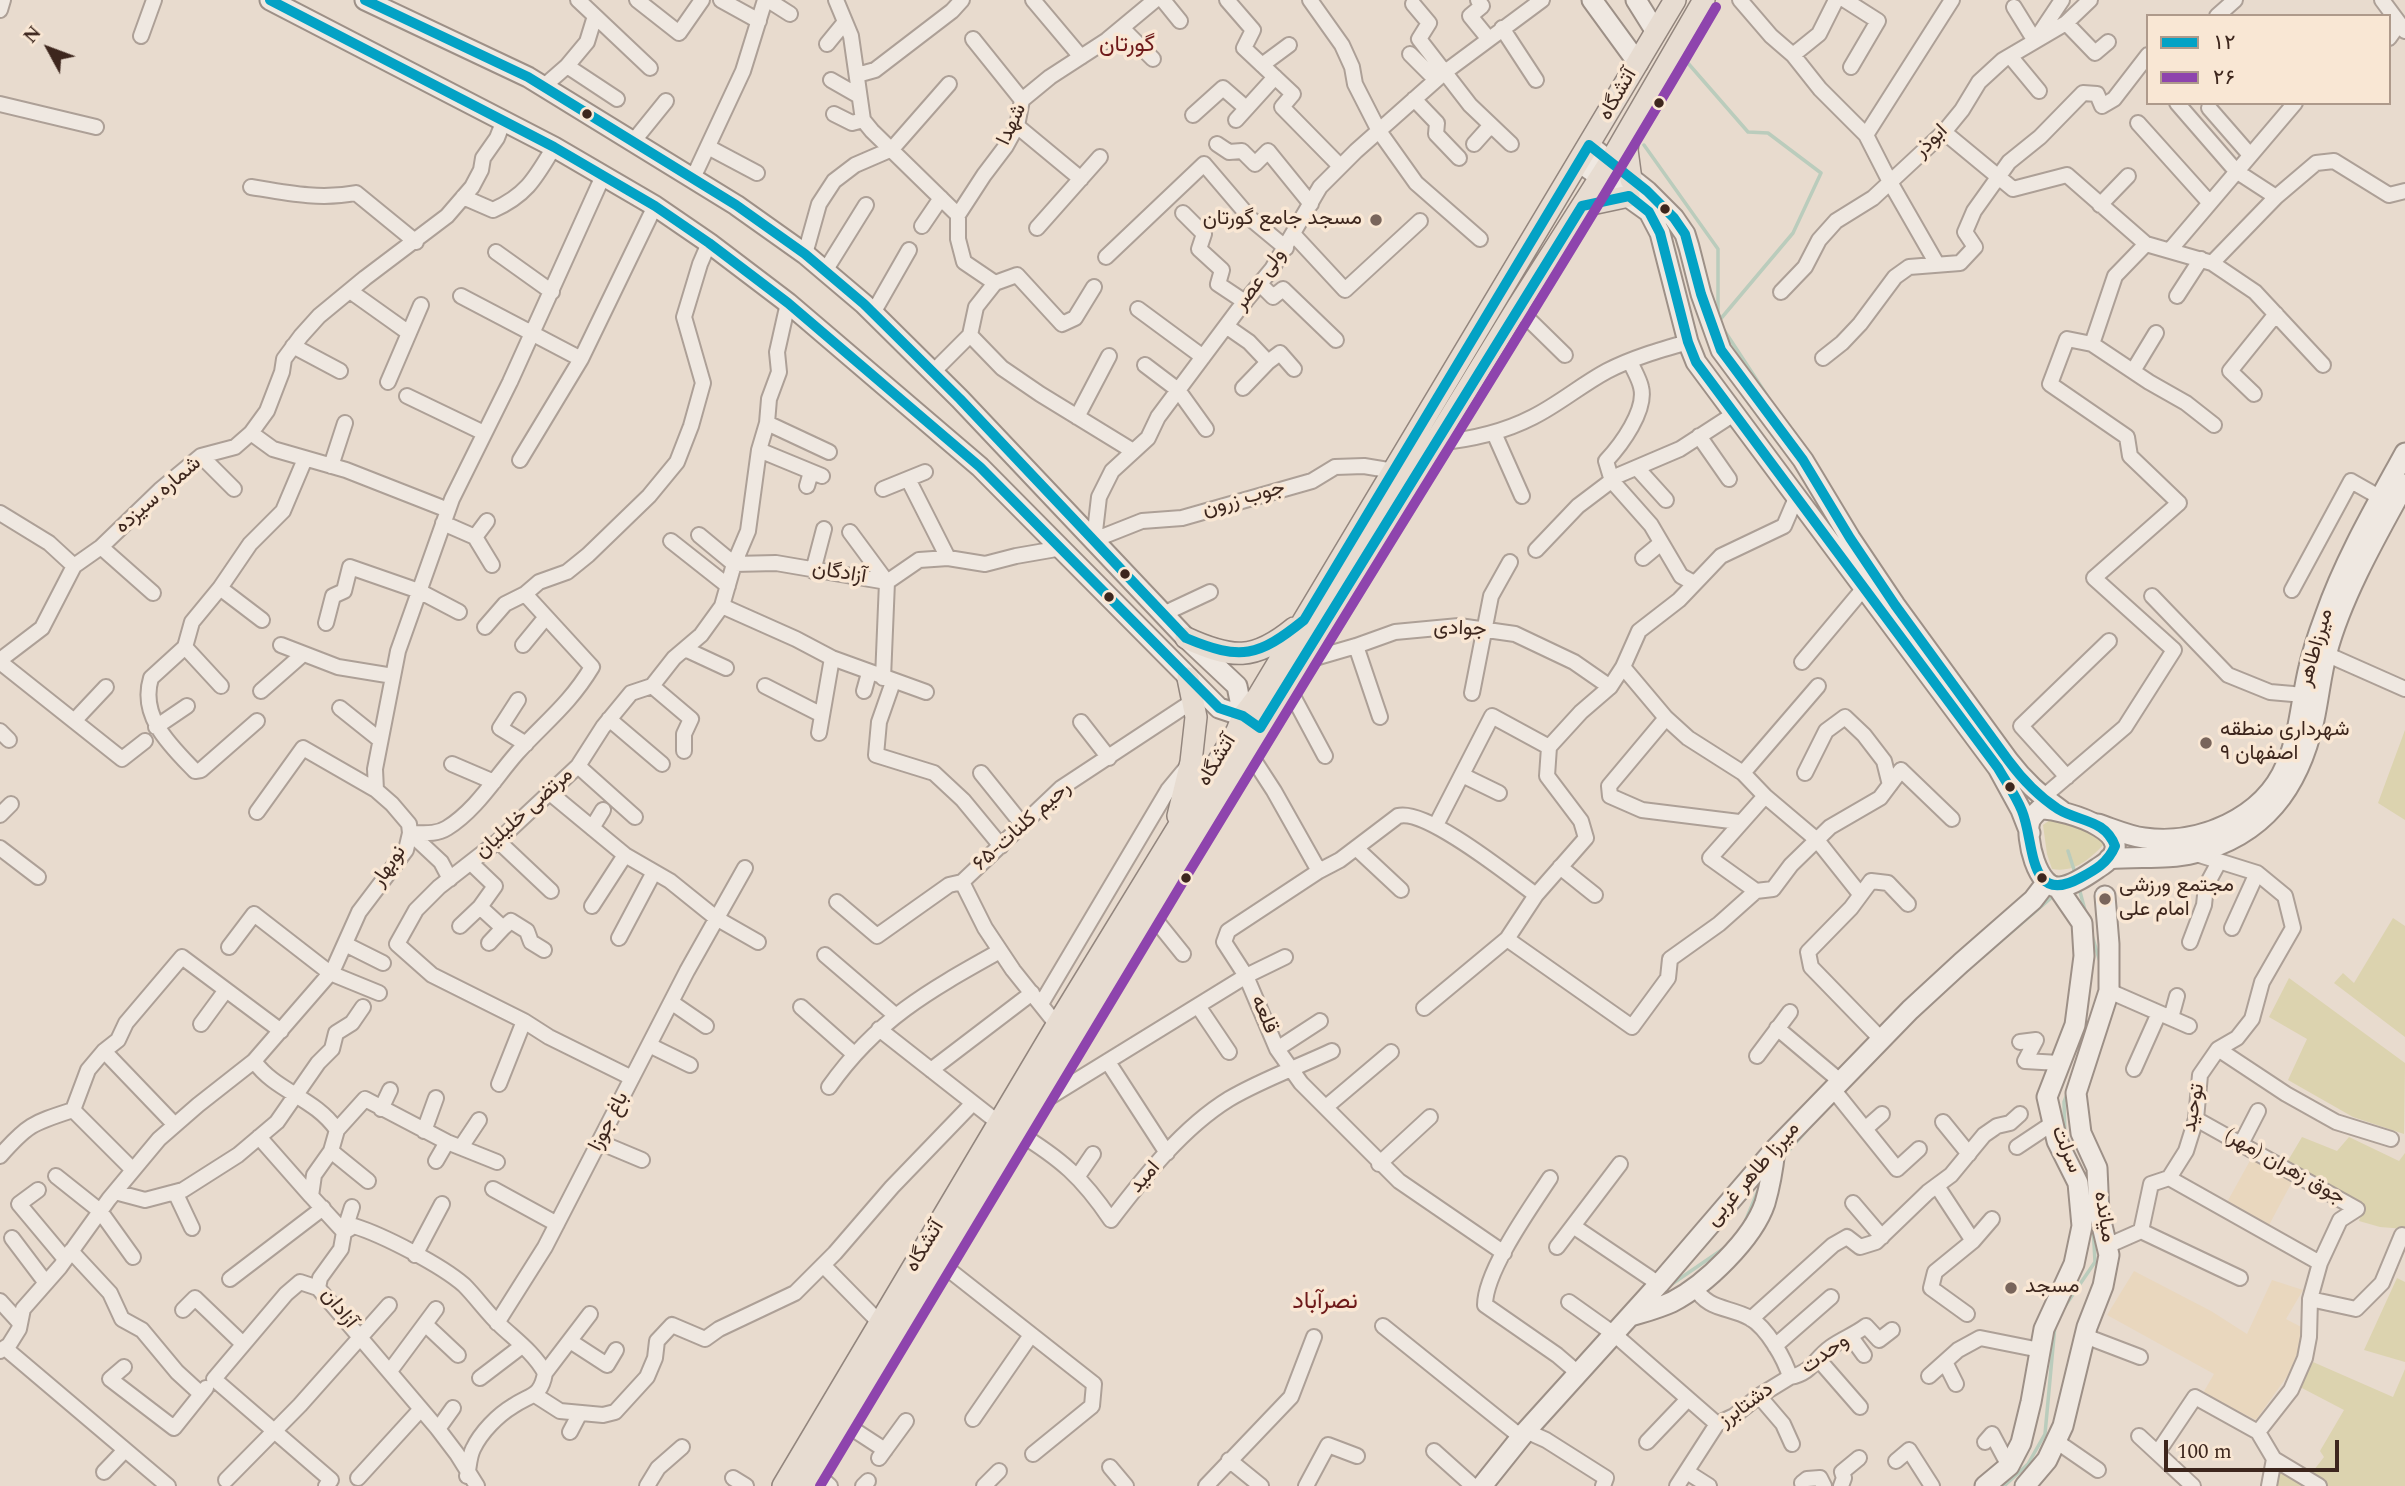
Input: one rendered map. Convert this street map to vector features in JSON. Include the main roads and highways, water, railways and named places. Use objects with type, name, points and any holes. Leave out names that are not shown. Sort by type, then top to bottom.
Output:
[{"type":"main road","points":[[365,0],[528,77],[632,143],[693,177],[805,254],[873,313],[933,372],[1186,638],[1237,686],[1252,722]]},
{"type":"main road","points":[[1592,0],[1638,63]]},
{"type":"main road","points":[[1636,0],[1656,32]]},
{"type":"main road","name":"آتشگاه","points":[[808,1479],[842,1422],[920,1276],[1009,1128],[1031,1109],[1248,751],[1259,695],[1675,0]]},
{"type":"main road","name":"آتشگاه","points":[[783,1486],[881,1324],[920,1276],[939,1262],[1009,1128],[1057,1024],[1237,731],[1252,722],[1287,685],[1630,128],[1704,0]]},
{"type":"main road","points":[[273,1],[555,147],[655,206],[709,243],[788,303],[980,467],[1219,708],[1252,722]]},
{"type":"main road","points":[[1630,128],[1627,150],[1630,188],[1649,212],[1660,233],[1688,342],[1704,375],[1997,768],[2021,810],[2030,833]]},
{"type":"main road","points":[[1584,154],[1630,188],[1665,208],[1685,234],[1701,294],[1721,350],[1790,442],[1895,605],[2024,781],[2042,798],[2062,811],[2098,824],[2114,840],[2115,846],[2109,859],[2101,867],[2052,886]]},
{"type":"main road","points":[[1582,206],[1630,188]]},
{"type":"main road","points":[[1770,463],[1789,460],[1790,442]]},
{"type":"main road","points":[[980,467],[1002,443]]},
{"type":"main road","name":"میرزاطاهر","points":[[2098,824],[2143,838],[2175,838],[2207,833],[2245,814],[2262,800],[2286,767],[2300,718],[2309,667],[2325,614],[2405,453]]},
{"type":"main road","points":[[1794,495],[1794,478],[1802,473],[1815,479]]},
{"type":"main road","name":"میرزاطاهر","points":[[2109,859],[2193,853],[2219,845],[2255,826],[2274,809],[2287,791],[2304,754],[2326,654],[2339,615],[2405,484]]},
{"type":"main road","points":[[1119,608],[1128,609],[1136,604],[1141,596],[1139,588]]},
{"type":"main road","points":[[1186,638],[1210,649],[1235,655],[1259,650],[1282,638],[1304,620]]},
{"type":"main road","points":[[1172,838],[1191,762],[1196,717],[1188,678]]},
{"type":"main road","points":[[2062,811],[2040,809],[2033,815],[2029,824],[2035,866],[2052,886],[2092,921]]},
{"type":"main road","name":"میرزا طاهر غربی","points":[[1482,1486],[1523,1434],[1659,1284],[1775,1149],[1836,1084],[1961,963],[2052,886]]},
{"type":"main road","name":"میانده","points":[[2025,1486],[2047,1460],[2063,1426],[2085,1336],[2103,1286],[2109,1255],[2099,1213],[2097,1168],[2081,1133],[2076,1093],[2099,991],[2092,921],[2105,896]]},
{"type":"main road","name":"سرلت","points":[[1985,1486],[2009,1466],[2021,1443],[2044,1329],[2074,1264],[2082,1226],[2078,1183],[2057,1141],[2047,1097],[2075,1025],[2099,991],[2084,956],[2092,921]]},
{"type":"main road","points":[[1630,1316],[1674,1301],[1711,1274],[1738,1246],[1754,1225],[1764,1205],[1775,1149]]},
{"type":"waterway","points":[[1680,54],[1748,132],[1768,133],[1821,173],[1793,233],[1718,322]]},
{"type":"waterway","points":[[1644,145],[1718,249],[1718,317]]},
{"type":"waterway","points":[[1724,330],[1768,397]]},
{"type":"waterway","points":[[2068,851],[2076,876]]},
{"type":"waterway","points":[[2079,888],[2086,914]]},
{"type":"waterway","points":[[1964,973],[2051,898]]},
{"type":"waterway","points":[[2091,932],[2100,962]]},
{"type":"waterway","points":[[2065,1136],[2064,1102],[2068,1092]]},
{"type":"waterway","points":[[1784,1156],[1806,1131]]},
{"type":"waterway","points":[[1745,1222],[1762,1181]]},
{"type":"waterway","points":[[2063,1309],[2095,1262],[2093,1225]]},
{"type":"waterway","points":[[1669,1286],[1723,1249]]},
{"type":"waterway","points":[[2004,1486],[2028,1464],[2045,1434],[2055,1325]]},
{"type":"place","name":"مسجد جامع گورتان","points":[[1376,220]]},
{"type":"place","name":"شهرداری منطقه ۹ اصفهان","points":[[2206,743]]},
{"type":"place","name":"مجتمع ورزشی امام علی","points":[[2105,899]]},
{"type":"place","name":"مسجد","points":[[2011,1288]]},
{"type":"district","name":"گورتان","points":[[1127,46]]},
{"type":"district","name":"نصرآباد","points":[[1325,1303]]}]
